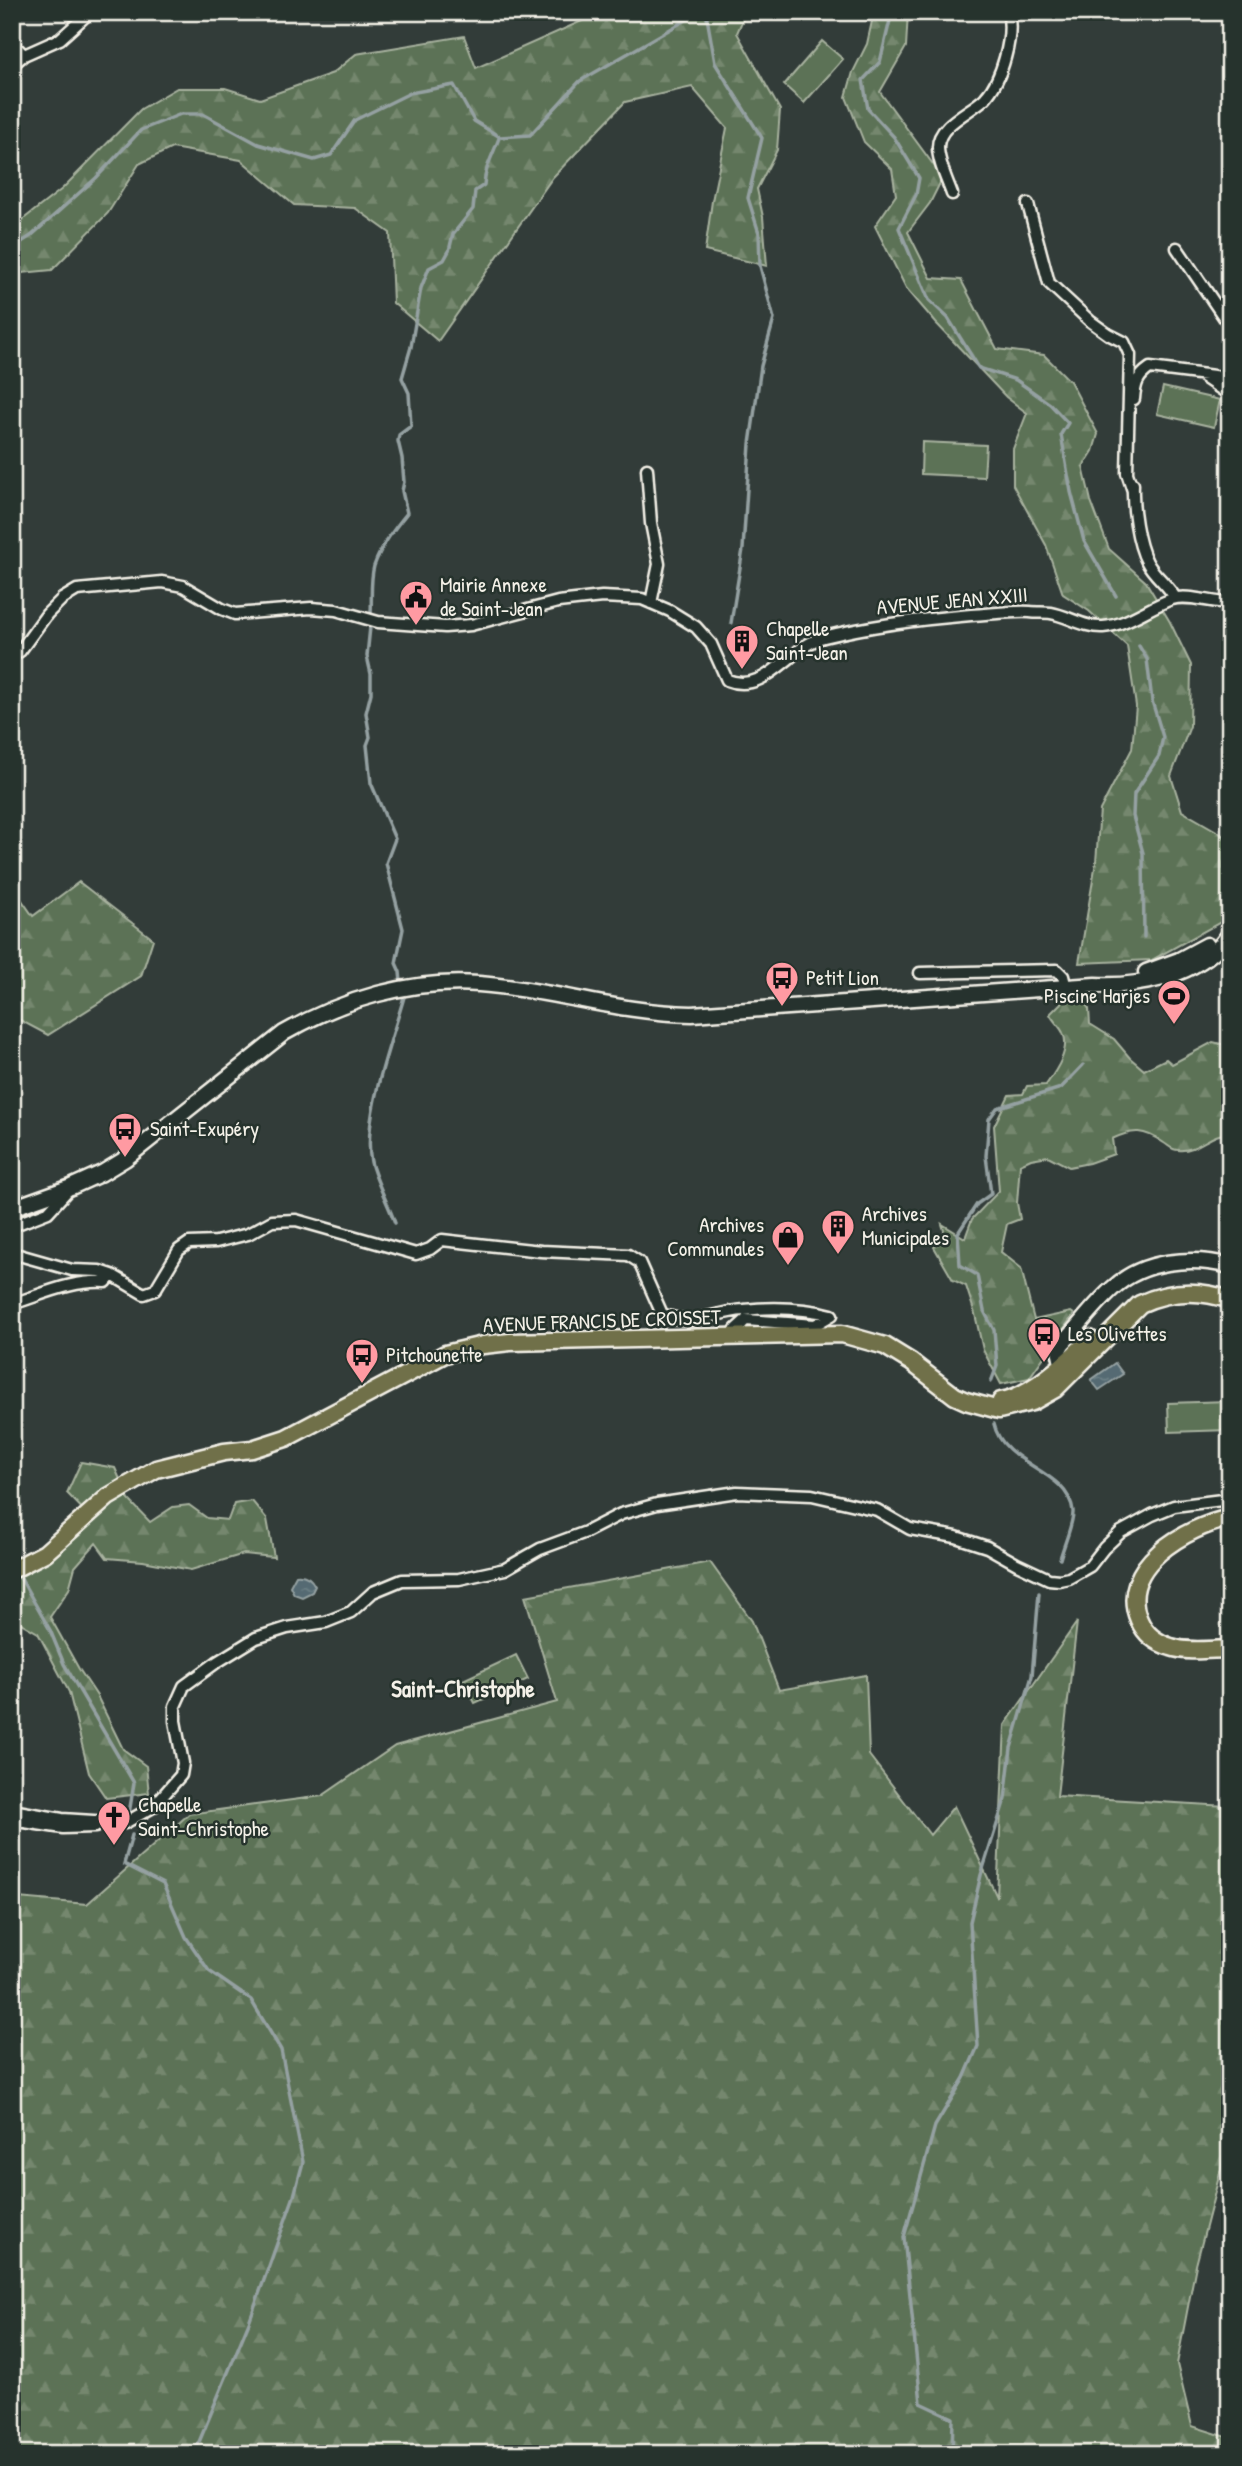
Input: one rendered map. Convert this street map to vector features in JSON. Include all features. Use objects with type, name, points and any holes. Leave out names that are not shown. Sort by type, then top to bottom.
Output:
[{"type":"main road","points":[[12,1208],[71,1186],[125,1159],[284,1033],[309,1018],[369,996],[399,989],[478,984],[629,1010],[692,1014],[1095,985],[1159,968],[1228,935]]},
{"type":"main road","points":[[1065,1370],[1059,1350],[1062,1344],[1113,1288],[1126,1279],[1148,1269],[1188,1260],[1212,1261],[1230,1266]]},
{"type":"main road","points":[[1065,1370],[1117,1311],[1144,1290],[1162,1284],[1196,1282],[1230,1290]]},
{"type":"main road","points":[[981,1406],[1017,1396],[1042,1380],[1084,1360],[1126,1315],[1157,1296],[1206,1293],[1230,1300]]},
{"type":"main road","name":"AVENUE FRANCIS DE CROISSET","points":[[12,1570],[45,1553],[108,1497],[156,1469],[286,1438],[445,1354],[483,1345],[510,1342],[842,1335],[865,1339],[901,1355],[954,1396],[999,1410],[1014,1408],[1043,1397],[1065,1370]]},
{"type":"main road","points":[[1230,1518],[1186,1535],[1158,1554],[1143,1570],[1138,1581],[1135,1602],[1136,1614],[1142,1626],[1151,1637],[1163,1644],[1174,1648],[1230,1649]]},
{"type":"street","points":[[12,65],[24,55],[60,39],[90,12]]},
{"type":"street","points":[[951,194],[938,149],[940,139],[947,127],[984,99],[993,88],[1010,41],[1011,24],[1008,12]]},
{"type":"street","points":[[12,43],[24,55]]},
{"type":"street","points":[[1028,204],[1049,283],[1090,321],[1124,341],[1130,355],[1127,473],[1133,491]]},
{"type":"street","points":[[1177,248],[1230,326]]},
{"type":"street","points":[[1175,598],[1171,589],[1147,564],[1138,530],[1133,491],[1135,385],[1139,376],[1150,368],[1230,378]]},
{"type":"street","points":[[1201,376],[1230,395]]},
{"type":"street","points":[[12,656],[20,651],[47,614],[62,599],[77,590],[162,582],[183,586],[235,614],[311,608],[336,610],[378,622],[445,627],[471,625],[558,602],[602,597],[651,603],[659,564],[651,523],[647,470]]},
{"type":"street","name":"AVENUE JEAN XXIII","points":[[651,603],[696,627],[711,644],[727,680],[746,684],[758,680],[784,663],[804,645],[822,637],[875,627],[935,618],[1020,612],[1052,613],[1093,627],[1104,627],[1175,598],[1230,603]]},
{"type":"street","points":[[920,973],[1057,970],[1063,976],[1066,988]]},
{"type":"street","points":[[12,1226],[48,1212],[71,1186]]},
{"type":"street","points":[[12,1253],[72,1270],[100,1270],[145,1294],[155,1290],[179,1250],[189,1243],[216,1242],[248,1234],[272,1221],[296,1220],[416,1254],[430,1249],[442,1240],[541,1251],[628,1255],[639,1262],[662,1314],[674,1319],[695,1321],[742,1310],[810,1310],[832,1315],[815,1325],[746,1320],[739,1324],[735,1337]]},
{"type":"street","points":[[12,1304],[86,1280],[106,1282],[112,1275]]},
{"type":"street","points":[[12,1822],[90,1828],[125,1823],[153,1807],[181,1774],[183,1763],[175,1706],[184,1686],[256,1638],[288,1628],[326,1622],[351,1612],[373,1592],[402,1580],[459,1578],[505,1569],[540,1549],[586,1532],[621,1514],[657,1504],[737,1492],[812,1495],[877,1510],[910,1528],[956,1537],[987,1547],[1049,1579],[1059,1580],[1069,1578],[1090,1566],[1121,1532],[1152,1515],[1174,1506],[1230,1499]]},
{"type":"street","points":[[12,1810],[62,1819],[116,1824]]},
{"type":"green space","points":[[602,12],[746,12],[737,33],[780,110],[777,150],[757,189],[763,217],[767,266],[705,251],[727,128],[692,87],[625,102],[553,177],[438,341],[393,303],[390,233],[355,208],[294,205],[241,160],[172,148],[139,164],[108,213],[52,270],[12,274],[12,228],[62,189],[141,109],[177,88],[225,88],[260,99],[333,73],[356,54],[464,36],[476,68]]},
{"type":"green space","points":[[874,12],[908,12],[906,47],[880,92],[935,167],[941,181],[930,203],[908,232],[931,278],[961,280],[997,349],[1044,355],[1070,381],[1098,434],[1093,451],[1083,467],[1091,501],[1109,549],[1146,582],[1191,665],[1190,726],[1171,776],[1182,811],[1220,833],[1230,843],[1230,917],[1152,960],[1079,963],[1096,862],[1100,810],[1132,749],[1136,706],[1127,646],[1089,611],[1063,594],[1046,545],[1013,485],[1013,449],[1027,413],[1006,397],[906,288],[875,226],[896,195],[892,169],[864,142],[846,97],[853,72],[867,44]]},
{"type":"green space","points":[[822,41],[843,59],[804,103],[784,85]]},
{"type":"green space","points":[[1163,387],[1220,400],[1214,427],[1157,414]]},
{"type":"green space","points":[[922,442],[986,445],[984,477],[921,474]]},
{"type":"green space","points":[[79,882],[153,939],[141,976],[48,1035],[12,1016],[12,886],[33,916]]},
{"type":"green space","points":[[1080,996],[1089,1009],[1090,1024],[1114,1039],[1144,1070],[1166,1059],[1172,1064],[1213,1042],[1230,1046],[1230,1133],[1216,1136],[1192,1148],[1178,1150],[1150,1135],[1132,1132],[1112,1139],[1114,1154],[1089,1163],[1069,1167],[1048,1156],[1020,1164],[1017,1203],[1020,1219],[1007,1224],[1001,1252],[1021,1268],[1034,1320],[1071,1312],[1074,1314],[1029,1378],[1001,1384],[983,1350],[966,1286],[953,1280],[934,1247],[946,1237],[942,1224],[965,1238],[972,1219],[999,1191],[994,1126],[1009,1095],[1023,1094],[1027,1086],[1046,1085],[1050,1080],[1064,1053],[1065,1040],[1050,1014],[1064,1000]]},
{"type":"green space","points":[[1228,1401],[1229,1430],[1169,1432],[1168,1403]]},
{"type":"green space","points":[[81,1462],[115,1468],[129,1500],[150,1522],[173,1507],[189,1505],[207,1518],[228,1520],[234,1504],[252,1501],[267,1519],[274,1557],[244,1554],[191,1570],[143,1561],[107,1558],[96,1543],[75,1567],[69,1589],[50,1617],[97,1696],[123,1749],[146,1766],[149,1793],[106,1798],[89,1773],[69,1692],[38,1633],[12,1618],[12,1580],[46,1562],[93,1520],[67,1493]]},
{"type":"green space","points":[[710,1562],[752,1621],[779,1690],[866,1675],[869,1755],[930,1835],[954,1806],[997,1897],[1005,1725],[1077,1622],[1057,1796],[1227,1806],[1230,1804],[1230,2134],[1196,2265],[1177,2364],[1192,2426],[1230,2438],[1230,2454],[12,2454],[12,1903],[18,1898],[87,1904],[189,1814],[322,1796],[395,1746],[557,1702],[525,1596]]},
{"type":"green space","points":[[516,1655],[528,1679],[475,1703],[463,1680]]},
{"type":"water","points":[[1115,1363],[1123,1374],[1099,1390],[1091,1380]]},
{"type":"water","points":[[296,1575],[305,1576],[312,1581],[315,1586],[312,1592],[302,1597],[294,1594],[290,1586]]},
{"type":"waterway","points":[[12,248],[31,236],[96,178],[141,130],[181,114],[203,114],[258,144],[314,160],[331,155],[355,120],[410,93],[454,85],[474,121],[500,137],[530,135],[580,81],[700,12]]},
{"type":"waterway","points":[[706,12],[715,63],[762,138],[748,198],[759,233],[760,266],[774,319],[761,366],[750,444],[743,549],[731,623]]},
{"type":"waterway","points":[[892,12],[880,62],[863,80],[868,109],[894,137],[919,178],[916,195],[899,228],[929,300],[948,318],[979,368],[1016,380],[1050,404],[1068,423],[1061,434],[1071,492],[1084,541],[1116,596]]},
{"type":"waterway","points":[[371,613],[374,566],[384,545],[407,513],[402,491],[404,482],[398,441],[399,435],[411,426],[409,393],[402,378],[411,347],[421,288],[429,268],[444,260],[453,234],[473,209],[475,191],[484,185],[499,138]]},
{"type":"waterway","points":[[370,627],[367,656],[371,693],[366,713],[370,737],[367,745],[371,783],[395,839],[386,863],[403,929],[396,963],[401,982]]},
{"type":"waterway","points":[[1139,646],[1147,659],[1152,701],[1163,737],[1159,756],[1134,794],[1133,816],[1143,853],[1144,937]]},
{"type":"waterway","points":[[395,1223],[373,1170],[369,1144],[374,1102],[404,997]]},
{"type":"waterway","points":[[991,1382],[997,1366],[994,1330],[984,1311],[977,1275],[960,1265],[958,1233],[977,1204],[991,1194],[986,1156],[989,1119],[997,1108],[1061,1088],[1083,1065]]},
{"type":"waterway","points":[[994,1424],[1009,1449],[1048,1476],[1069,1497],[1073,1516],[1060,1559]]},
{"type":"waterway","points":[[21,1579],[50,1630],[64,1664],[134,1783],[129,1814]]},
{"type":"waterway","points":[[952,2454],[953,2418],[921,2403],[904,2237],[935,2126],[964,2078],[978,2046],[970,1922],[981,1875],[1005,1799],[1011,1748],[1032,1676],[1039,1593]]},
{"type":"waterway","points":[[132,1835],[124,1864],[163,1884],[186,1937],[209,1971],[251,2000],[281,2050],[303,2162],[294,2196],[249,2322],[194,2454]]},
{"type":"place","name":"Mairie Annexe de Saint-Jean","points":[[416,627]]},
{"type":"place","name":"Chapelle Saint-Jean","points":[[742,671]]},
{"type":"place","name":"Petit Lion","points":[[782,1008]]},
{"type":"place","name":"Piscine Harjes","points":[[1174,1026]]},
{"type":"place","name":"Saint-Exupéry","points":[[125,1159]]},
{"type":"place","name":"Archives Municipales","points":[[838,1256]]},
{"type":"place","name":"Archives Communales","points":[[788,1267]]},
{"type":"place","name":"Les Olivettes","points":[[1044,1364]]},
{"type":"place","name":"Pitchounette","points":[[362,1385]]},
{"type":"place","name":"Chapelle Saint-Christophe","points":[[114,1847]]},
{"type":"district","name":"Saint-Christophe","points":[[463,1689]]}]
